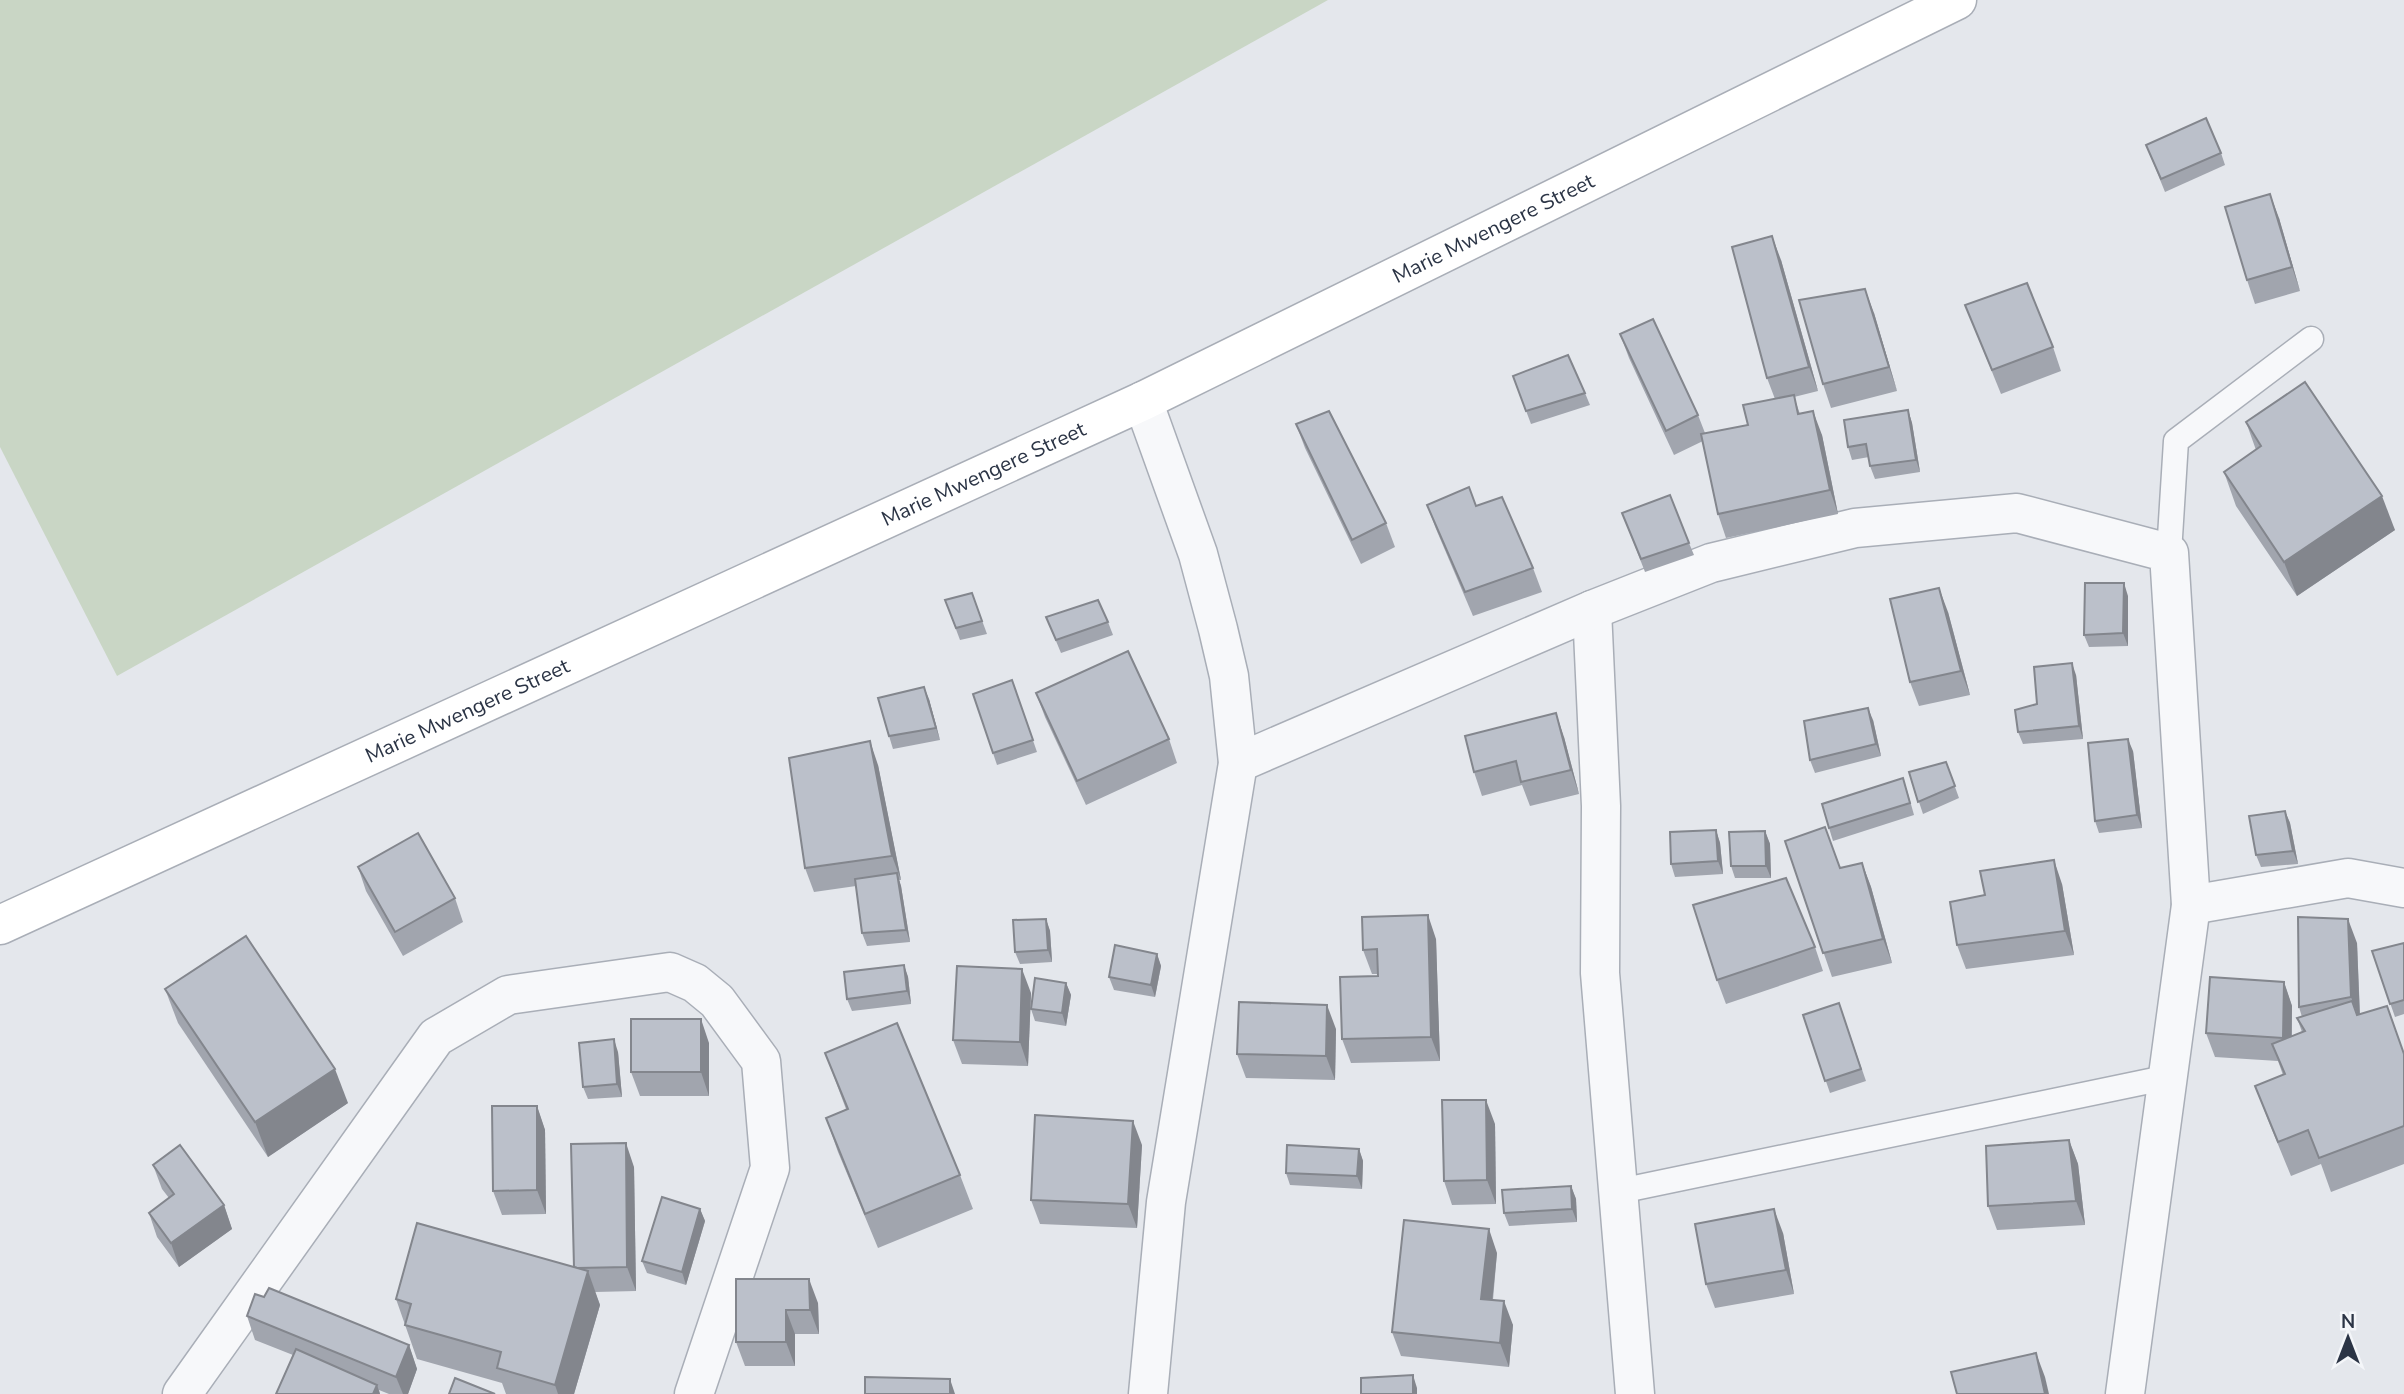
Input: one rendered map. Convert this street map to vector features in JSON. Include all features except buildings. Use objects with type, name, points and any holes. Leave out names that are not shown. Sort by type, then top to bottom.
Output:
[{"type":"main road","name":"Marie Mwengere Street","points":[[0,925],[1143,401],[1956,0]]},
{"type":"street","points":[[1143,401],[1198,554],[1218,629],[1229,676],[1238,763],[1166,1202],[1148,1394]]},
{"type":"street","points":[[1238,763],[1592,610],[1712,563],[1855,528],[2017,513],[2169,553],[2191,905],[2125,1394]]},
{"type":"street","points":[[1592,610],[1601,806],[1600,973],[1635,1394]]},
{"type":"street","points":[[2191,905],[2348,878],[2404,888]]},
{"type":"street","points":[[182,1394],[436,1037],[508,995],[670,972],[695,983],[717,1001],[761,1061],[770,1168],[694,1394]]},
{"type":"lane","points":[[2169,553],[2176,441],[2311,339]]},
{"type":"lane","points":[[1620,1191],[2169,1077]]},
{"type":"green space","points":[[0,0],[1328,0],[117,676],[0,447]]}]
